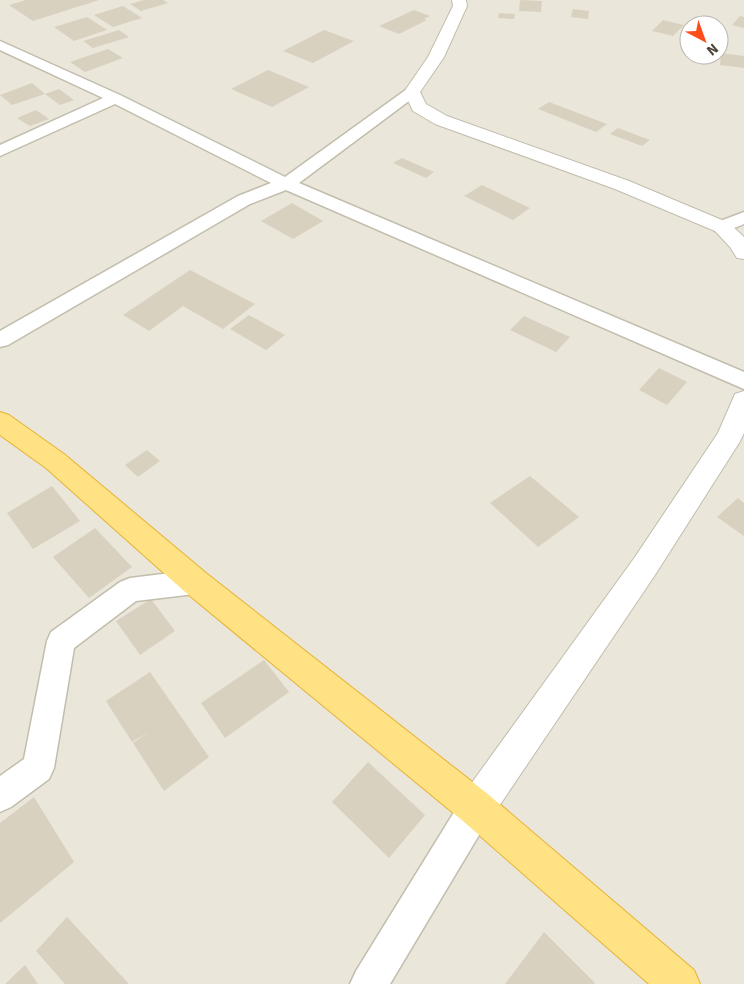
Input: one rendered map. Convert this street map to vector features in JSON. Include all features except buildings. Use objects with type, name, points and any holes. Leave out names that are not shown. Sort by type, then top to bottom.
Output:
[{"type":"highway","points":[[0,422],[55,461],[195,582],[476,808],[680,984]]},
{"type":"street","points":[[0,340],[244,200],[286,184],[412,92],[436,57],[460,6],[459,0]]},
{"type":"street","points":[[0,45],[115,98],[286,184],[744,381]]},
{"type":"street","points":[[412,92],[419,107],[442,120],[622,186],[722,227],[744,230]]},
{"type":"street","points":[[0,151],[115,98]]},
{"type":"street","points":[[722,227],[744,217]]},
{"type":"street","points":[[722,227],[739,244],[744,253]]},
{"type":"street","points":[[369,984],[476,808],[651,558],[730,436],[744,400]]},
{"type":"street","points":[[0,796],[38,768],[61,641],[130,590],[195,582]]},
{"type":"shaded area","points":[[0,0],[744,0],[744,984],[0,984]]}]
